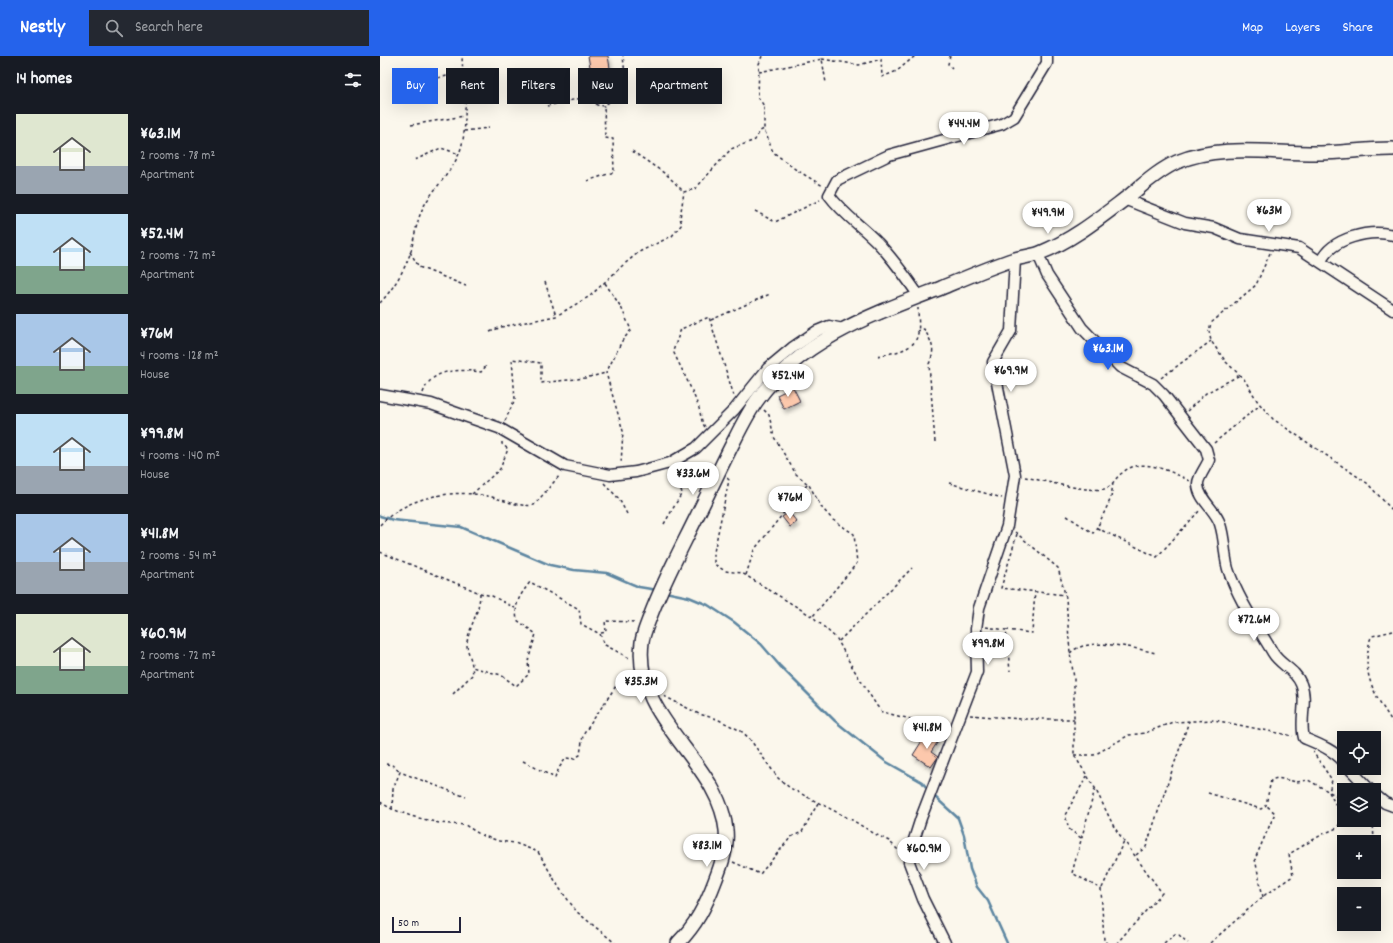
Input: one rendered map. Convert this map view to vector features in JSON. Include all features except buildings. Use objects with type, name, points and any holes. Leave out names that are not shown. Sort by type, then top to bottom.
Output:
[{"type":"street","points":[[919,296],[902,271],[875,240],[852,221],[829,195],[837,180],[889,155],[1002,124],[1014,117],[1047,63],[1047,56]]},
{"type":"street","points":[[678,943],[694,927],[706,903],[726,846],[726,831],[721,809],[716,796],[658,712],[646,686],[641,658],[642,639],[656,602],[718,472],[756,401],[790,363],[843,329],[919,296],[1015,259],[1038,254],[1078,232],[1156,175],[1176,163],[1214,152],[1320,153],[1393,148]]},
{"type":"street","points":[[1124,199],[1185,224],[1206,226],[1240,239],[1299,248],[1321,261],[1393,310]]},
{"type":"street","points":[[1321,261],[1326,251],[1343,242],[1364,235],[1382,232],[1393,235]]},
{"type":"street","points":[[1038,254],[1047,275],[1082,328],[1120,367],[1153,384],[1206,449],[1209,460],[1198,483],[1199,492],[1207,502],[1220,524],[1228,568],[1238,593],[1274,655],[1286,667],[1296,674],[1301,683],[1303,690],[1302,730],[1304,738],[1337,755]]},
{"type":"street","points":[[945,943],[923,899],[910,862],[912,846],[977,672],[976,626],[979,608],[1007,526],[1015,475],[993,362],[1011,331],[1015,259]]},
{"type":"street","points":[[380,395],[431,404],[502,430],[565,466],[610,475],[636,472],[672,463],[696,448],[710,436],[738,405],[768,368],[792,348],[817,331],[829,326],[843,329]]},
{"type":"street","points":[[1356,775],[1363,783]]},
{"type":"street","points":[[1381,800],[1393,806]]},
{"type":"path","points":[[462,56],[462,68]]},
{"type":"path","points":[[547,106],[590,96],[597,105],[604,106],[613,99],[627,92],[623,56]]},
{"type":"path","points":[[755,211],[775,222],[829,195],[822,185],[795,169],[773,152],[764,129],[764,106],[758,97],[759,72],[762,56]]},
{"type":"path","points":[[759,72],[822,59],[859,65],[881,59],[882,77],[897,70],[915,56]]},
{"type":"path","points":[[950,56],[948,64],[952,68]]},
{"type":"path","points":[[822,59],[826,83]]},
{"type":"path","points":[[380,303],[392,290],[410,252],[421,213],[429,198],[456,162],[464,131],[463,104]]},
{"type":"path","points":[[587,181],[614,172],[614,139],[605,138],[604,106]]},
{"type":"path","points":[[410,125],[464,116]]},
{"type":"path","points":[[464,131],[489,128]]},
{"type":"path","points":[[684,192],[695,190],[731,149],[755,140],[760,131],[764,129]]},
{"type":"path","points":[[416,160],[440,148],[459,154]]},
{"type":"path","points":[[632,151],[667,174],[684,192]]},
{"type":"path","points":[[490,332],[501,327],[556,316],[590,296],[639,252],[672,236],[682,224],[680,218],[684,192]]},
{"type":"path","points":[[1273,245],[1256,285],[1211,323],[1209,331],[1211,341],[1226,362],[1240,375],[1260,405],[1278,423],[1367,483],[1393,510]]},
{"type":"path","points":[[410,252],[419,267],[466,286]]},
{"type":"path","points":[[545,282],[556,316]]},
{"type":"path","points":[[605,283],[621,307],[631,330],[622,341],[606,373],[622,431],[620,474]]},
{"type":"path","points":[[711,320],[770,294]]},
{"type":"path","points":[[878,356],[902,350],[912,344],[917,338],[919,296]]},
{"type":"path","points":[[710,436],[701,422],[698,405],[688,380],[673,351],[681,329],[709,317],[738,405]]},
{"type":"path","points":[[918,331],[924,330],[934,345],[933,355],[929,364],[935,442]]},
{"type":"path","points":[[1153,384],[1211,341]]},
{"type":"path","points":[[472,494],[500,469],[508,449],[502,444],[502,430],[515,399],[512,359],[541,363],[541,383],[585,378],[606,373]]},
{"type":"path","points":[[420,402],[426,385],[441,373],[459,370],[480,372],[486,366]]},
{"type":"path","points":[[1181,417],[1206,393],[1240,375]]},
{"type":"path","points":[[756,401],[769,415],[774,438],[796,474],[808,484],[822,508],[833,520],[854,534],[857,563],[813,617]]},
{"type":"path","points":[[1206,449],[1260,405]]},
{"type":"path","points":[[664,524],[682,493],[672,463]]},
{"type":"path","points":[[1015,475],[1093,490],[1105,489],[1121,474],[1138,464],[1172,472],[1189,481],[1198,483]]},
{"type":"path","points":[[380,525],[391,514],[435,496],[453,493],[472,494],[524,506],[534,505],[558,480],[565,466]]},
{"type":"path","points":[[718,472],[729,480],[714,552],[714,564],[725,571],[742,573],[746,575],[813,617],[839,641],[876,706],[882,712],[931,724],[944,734],[952,737]]},
{"type":"path","points":[[602,473],[605,485],[619,499],[627,514]]},
{"type":"path","points":[[949,483],[1011,501]]},
{"type":"path","points":[[1066,516],[1093,532],[1111,498],[1113,483]]},
{"type":"path","points":[[746,575],[754,550],[786,510],[786,507],[808,484]]},
{"type":"path","points":[[1098,525],[1097,528],[1157,557],[1207,502]]},
{"type":"path","points":[[1007,526],[1058,568],[1065,595],[1070,653],[1074,678],[1074,755],[1095,788],[1114,827],[1162,893],[1117,943]]},
{"type":"path","points":[[1017,534],[1001,588],[1065,595]]},
{"type":"path","points":[[380,552],[480,593],[492,596],[515,608]]},
{"type":"path","points":[[839,641],[912,568]]},
{"type":"path","points":[[472,667],[501,674],[516,686],[530,674],[528,661],[536,634],[517,620],[515,608],[519,598],[530,582],[579,609],[581,624],[600,634],[605,645],[629,659],[641,658]]},
{"type":"path","points":[[976,626],[1032,633],[1034,591]]},
{"type":"path","points":[[453,694],[473,674],[472,660],[466,644],[480,605],[480,593]]},
{"type":"path","points":[[600,634],[606,632],[605,621],[648,623]]},
{"type":"path","points":[[1006,630],[1010,671]]},
{"type":"path","points":[[1393,631],[1372,636],[1367,657],[1369,680],[1393,723]]},
{"type":"path","points":[[1070,653],[1075,648],[1108,644],[1128,646],[1156,653]]},
{"type":"path","points":[[523,761],[555,778],[559,768],[566,758],[573,759],[580,755],[583,735],[620,680],[631,676],[680,706],[741,731],[749,738],[784,783],[790,788],[889,841],[910,862]]},
{"type":"path","points":[[961,714],[1021,719],[1074,719]]},
{"type":"path","points":[[1074,755],[1094,755],[1129,735],[1145,733],[1173,722],[1214,720],[1304,738],[1332,780],[1329,792],[1343,820],[1337,828],[1323,834],[1289,854],[1293,876],[1263,897],[1210,943]]},
{"type":"path","points":[[1135,856],[1146,847],[1189,721]]},
{"type":"path","points":[[386,764],[392,765],[400,772],[466,797]]},
{"type":"path","points":[[392,809],[393,789],[400,772]]},
{"type":"path","points":[[1081,839],[1069,829],[1065,815],[1087,776]]},
{"type":"path","points":[[1208,793],[1260,809],[1266,805],[1271,780],[1277,778],[1297,782],[1308,780],[1337,796]]},
{"type":"path","points":[[1095,788],[1072,874],[1101,888]]},
{"type":"path","points":[[380,802],[392,809],[439,823],[465,825],[481,835],[499,841],[515,842],[538,852],[560,889],[577,912],[615,943]]},
{"type":"path","points":[[722,858],[760,874],[791,837],[802,832],[819,803]]},
{"type":"path","points":[[1263,897],[1255,859],[1275,813],[1266,805]]},
{"type":"path","points":[[1106,943],[1104,941],[1101,888],[1124,841]]},
{"type":"path","points":[[1164,943],[1175,934],[1179,935],[1188,943]]},
{"type":"waterway","points":[[380,516],[393,520],[461,527],[550,565],[574,570],[607,573],[639,587],[657,590]]},
{"type":"waterway","points":[[665,592],[689,597],[708,605],[734,622],[761,644],[780,666],[835,721],[885,761],[922,782],[926,787]]},
{"type":"waterway","points":[[935,797],[958,818],[964,835],[970,869],[977,887],[988,901],[1007,943]]}]
